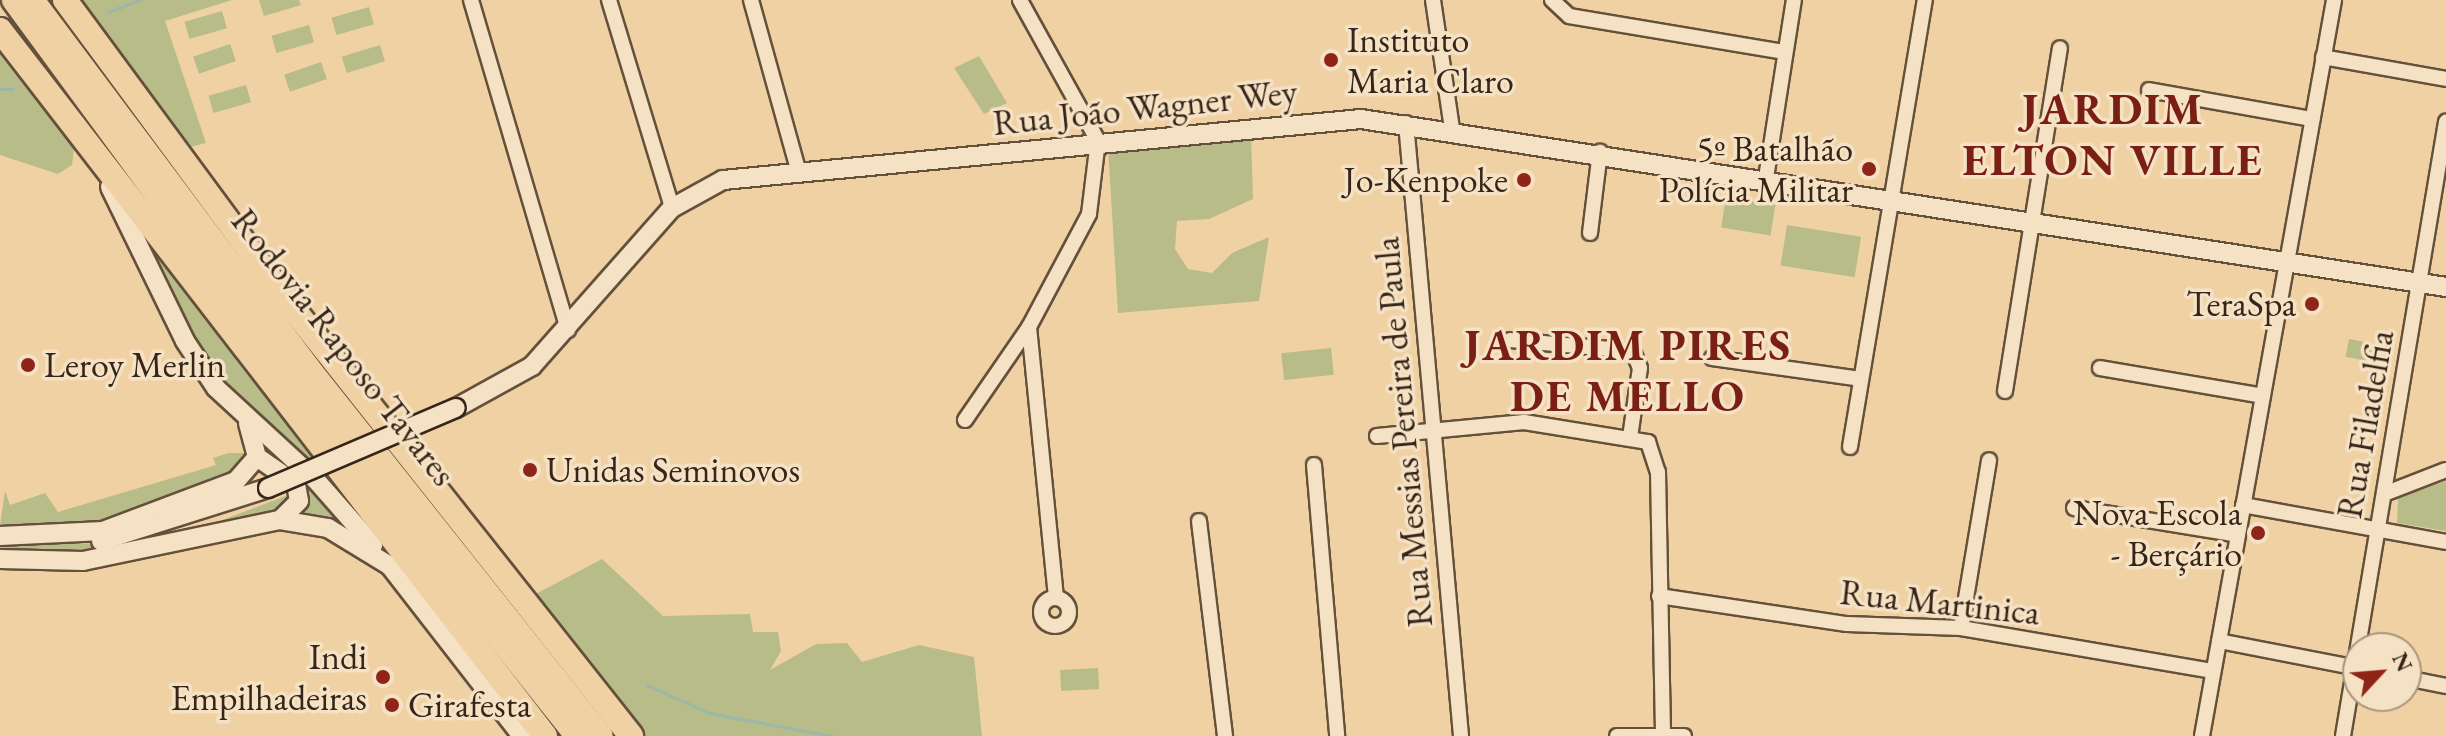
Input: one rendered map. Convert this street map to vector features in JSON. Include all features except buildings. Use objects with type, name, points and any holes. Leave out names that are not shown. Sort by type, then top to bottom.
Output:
[{"type":"highway","points":[[2,0],[41,35]]},
{"type":"highway","name":"Rodovia Raposo Tavares","points":[[14,0],[286,370],[593,732]]},
{"type":"highway","name":"Rodovia Raposo Tavares","points":[[32,0],[308,368],[593,732]]},
{"type":"highway","points":[[65,0],[287,301],[631,736]]},
{"type":"highway","points":[[0,30],[545,736]]},
{"type":"main road","name":"Rua João Wagner Wey","points":[[264,489],[456,408],[514,380],[568,330],[672,208],[723,180],[1098,141],[1361,119],[1406,123],[2446,287]]},
{"type":"main road","points":[[82,140],[185,341],[245,416],[333,497],[522,736]]},
{"type":"main road","points":[[245,416],[257,457]]},
{"type":"main road","points":[[257,457],[273,462],[296,484],[299,501],[280,520]]},
{"type":"main road","points":[[62,538],[119,526],[236,481],[257,457]]},
{"type":"main road","points":[[0,536],[131,536],[264,489]]},
{"type":"main road","points":[[135,553],[264,489]]},
{"type":"main road","points":[[0,559],[83,561],[135,553],[280,520],[341,533],[390,566]]},
{"type":"street","points":[[471,0],[568,330]]},
{"type":"street","points":[[609,0],[672,208]]},
{"type":"street","points":[[751,0],[799,173]]},
{"type":"street","points":[[965,420],[1029,327],[1089,214],[1098,141],[1020,0]]},
{"type":"street","points":[[1433,0],[1452,129]]},
{"type":"street","points":[[1552,0],[1569,16],[1785,52]]},
{"type":"street","points":[[1766,178],[1794,0]]},
{"type":"street","points":[[1850,447],[1925,0]]},
{"type":"street","points":[[2202,736],[2334,0]]},
{"type":"street","points":[[2005,391],[2029,220],[2060,48]]},
{"type":"street","points":[[2323,57],[2446,79]]},
{"type":"street","points":[[2149,90],[2312,119]]},
{"type":"street","name":"Rua Filadelfia","points":[[2362,632],[2446,122]]},
{"type":"street","name":"Rua Messias Pereira de Paula","points":[[1406,123],[1461,736]]},
{"type":"street","points":[[1590,233],[1600,152]]},
{"type":"street","points":[[559,301],[586,310]]},
{"type":"street","points":[[1029,327],[1056,598]]},
{"type":"street","points":[[1510,340],[1633,351],[1640,368],[1630,437]]},
{"type":"street","points":[[1712,358],[1861,379]]},
{"type":"street","points":[[2100,368],[2263,396]]},
{"type":"street","points":[[1377,436],[1524,422],[1648,442],[1658,472],[1663,732]]},
{"type":"street","points":[[1961,628],[1989,460]]},
{"type":"street","points":[[1314,465],[1337,736]]},
{"type":"street","points":[[2384,494],[2446,470]]},
{"type":"street","points":[[2243,505],[2446,542]]},
{"type":"street","points":[[2074,508],[2238,535]]},
{"type":"street","points":[[1199,521],[1225,736]]},
{"type":"street","name":"Rua Martinica","points":[[1659,596],[1847,624],[1961,628],[2213,671]]},
{"type":"street","points":[[2219,641],[2342,665]]},
{"type":"street","points":[[2422,681],[2446,686]]},
{"type":"street","name":"Rua Filadelfia","points":[[2343,736],[2348,712]]},
{"type":"street","points":[[1617,736],[1663,732],[1684,736]]},
{"type":"green space","points":[[76,0],[232,0],[165,21],[206,143],[187,148]]},
{"type":"green space","points":[[259,0],[299,0],[301,5],[264,16]]},
{"type":"green space","points":[[369,7],[374,24],[336,35],[332,18]]},
{"type":"green space","points":[[222,11],[227,28],[189,39],[185,22]]},
{"type":"green space","points":[[309,25],[314,42],[276,53],[272,36]]},
{"type":"green space","points":[[0,44],[74,148],[72,165],[58,174],[0,155]]},
{"type":"green space","points":[[230,44],[236,61],[199,74],[193,57]]},
{"type":"green space","points":[[380,45],[385,61],[347,73],[342,57]]},
{"type":"green space","points":[[979,56],[1007,103],[984,114],[954,68]]},
{"type":"green space","points":[[321,62],[327,79],[290,92],[284,75]]},
{"type":"green space","points":[[246,85],[251,102],[213,113],[209,96]]},
{"type":"green space","points":[[1251,135],[1253,199],[1209,219],[1177,221],[1175,249],[1188,269],[1212,273],[1232,253],[1269,237],[1259,301],[1118,313],[1108,147]]},
{"type":"green space","points":[[1726,197],[1775,205],[1771,235],[1721,228]]},
{"type":"green space","points":[[1787,225],[1861,237],[1855,277],[1781,265]]},
{"type":"green space","points":[[157,251],[399,565],[336,488],[219,378],[195,345],[154,252]]},
{"type":"green space","points":[[2349,339],[2394,348],[2391,365],[2346,357]]},
{"type":"green space","points":[[1331,348],[1334,375],[1284,380],[1281,353]]},
{"type":"green space","points":[[263,445],[292,466],[345,526],[298,515],[304,500]]},
{"type":"green space","points":[[229,453],[245,453],[230,475],[89,528],[0,525],[5,491],[10,505],[45,493],[58,512],[216,465],[213,458]]},
{"type":"green space","points":[[2446,481],[2446,531],[2397,523],[2398,498]]},
{"type":"green space","points":[[291,494],[280,512],[188,535],[217,522]]},
{"type":"green space","points":[[185,523],[136,546],[92,555],[0,553],[0,542],[112,544]]},
{"type":"green space","points":[[602,559],[663,616],[750,614],[753,632],[778,632],[781,651],[770,670],[816,644],[847,643],[862,662],[919,645],[974,657],[982,736],[640,736],[530,597]]},
{"type":"green space","points":[[1098,668],[1099,689],[1061,691],[1060,670]]},
{"type":"waterway","points":[[108,12],[140,0]]},
{"type":"waterway","points":[[0,89],[13,89]]},
{"type":"waterway","points":[[647,685],[709,713],[832,736]]},
{"type":"place","name":"Instituto Maria Claro","points":[[1331,60]]},
{"type":"place","name":"5º Batalhão Polícia Militar","points":[[1869,169]]},
{"type":"place","name":"Jo-Kenpoke","points":[[1524,180]]},
{"type":"place","name":"TeraSpa","points":[[2312,304]]},
{"type":"place","name":"Leroy Merlin","points":[[28,365]]},
{"type":"place","name":"Unidas Seminovos","points":[[530,470]]},
{"type":"place","name":"Nova Escola - Berçário","points":[[2258,533]]},
{"type":"place","name":"Indi Empilhadeiras","points":[[383,677]]},
{"type":"place","name":"Girafesta","points":[[392,705]]},
{"type":"district","name":"JARDIM ELTON VILLE","points":[[2113,136]]},
{"type":"district","name":"JARDIM PIRES DE MELLO","points":[[1628,372]]}]
